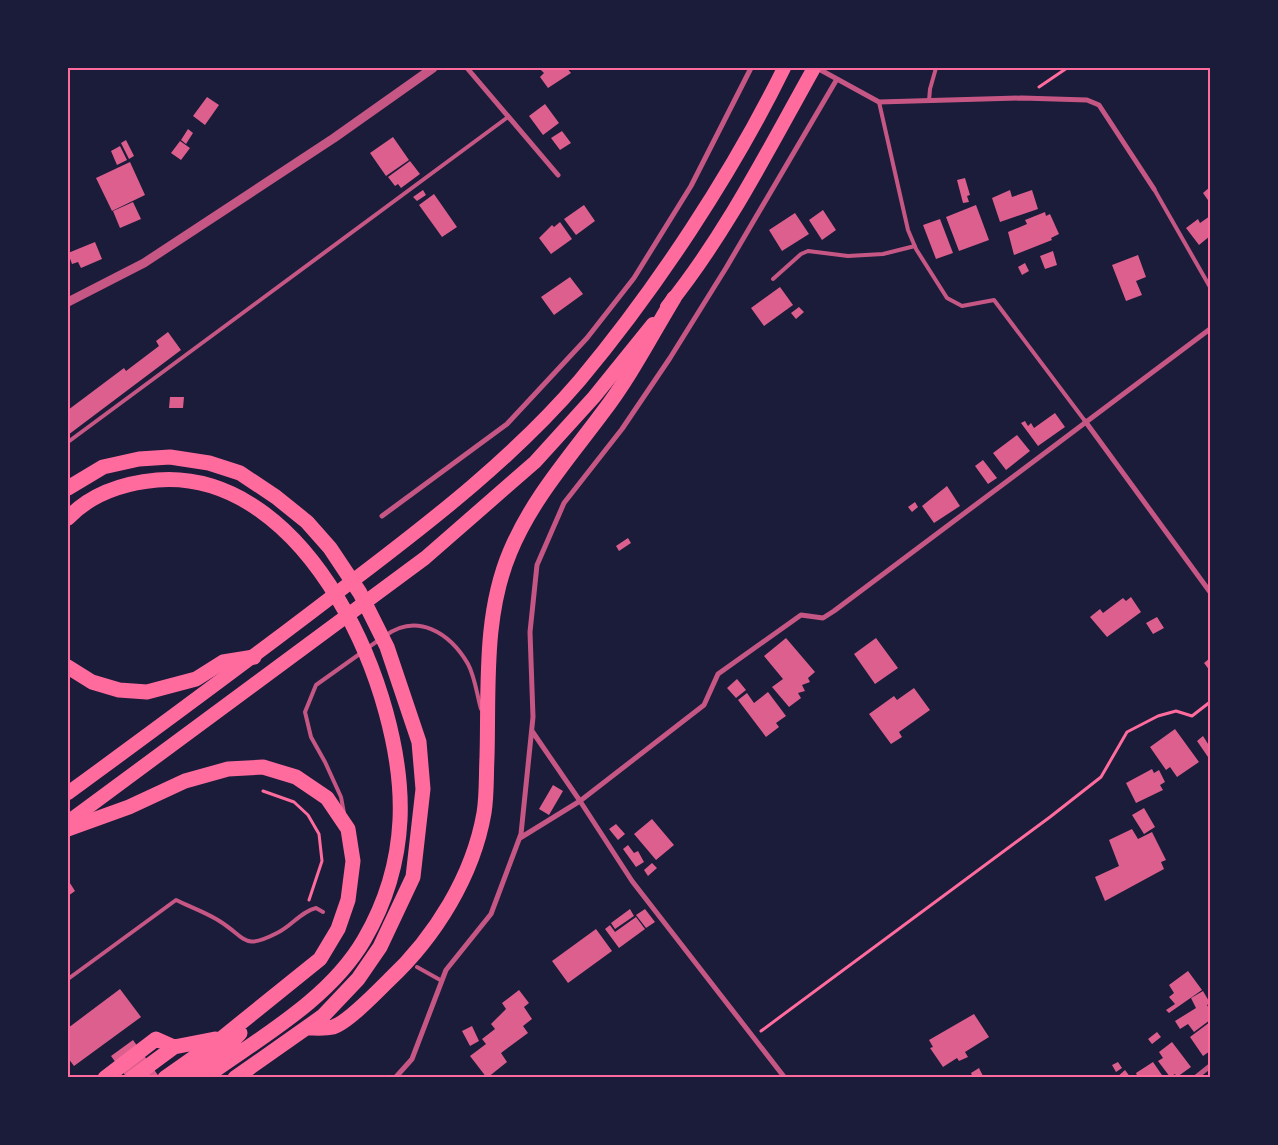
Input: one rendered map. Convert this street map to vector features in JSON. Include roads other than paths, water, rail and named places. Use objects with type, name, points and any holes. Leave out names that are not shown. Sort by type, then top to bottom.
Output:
[{"type":"highway","points":[[68,793],[254,657],[406,540],[466,491],[519,442],[579,380],[688,234],[726,172],[784,68]]},
{"type":"highway","points":[[68,822],[425,558],[534,462],[594,397],[710,250],[815,68]]},
{"type":"highway","points":[[305,1029],[334,1027],[362,1006],[397,973],[427,939],[448,905],[468,862],[484,813],[490,636],[497,596],[508,554],[529,513],[553,475],[604,410],[674,298]]},
{"type":"highway","points":[[68,488],[104,467],[139,459],[170,458],[209,463],[240,473],[276,496],[307,522],[330,548],[360,593],[388,647],[419,742],[423,789],[413,877],[380,947],[358,979],[323,1016],[235,1078]]},
{"type":"highway","points":[[68,518],[95,498],[115,489],[139,482],[170,479],[204,482],[233,495],[261,512],[313,561],[356,631],[384,708],[394,750],[400,818],[398,849],[380,909],[364,940],[350,961],[326,988],[299,1010],[204,1078]]},
{"type":"highway","points":[[68,667],[92,682],[119,690],[147,692],[196,679],[223,662],[254,657]]},
{"type":"highway","points":[[68,829],[129,806],[185,781],[228,769],[263,766],[296,777],[327,798],[348,829],[353,861],[348,900],[338,929],[320,959],[280,991],[184,1078]]},
{"type":"highway","points":[[165,1078],[221,1045],[299,1010]]},
{"type":"highway","points":[[105,1078],[156,1039],[174,1047],[221,1045]]},
{"type":"highway","points":[[132,1078],[174,1047]]},
{"type":"highway","points":[[256,1078],[266,1056]]},
{"type":"street","points":[[68,302],[144,263],[334,138],[433,68]]},
{"type":"street","points":[[466,68],[558,175]]},
{"type":"street","points":[[382,516],[507,424],[587,338],[634,278],[691,186],[751,68]]},
{"type":"street","points":[[815,68],[879,102],[1022,98],[1088,100],[1099,105],[1154,189]]},
{"type":"street","points":[[395,1078],[412,1059],[446,970],[491,914],[520,839],[531,730],[530,632],[537,565],[564,503],[622,429],[670,358],[726,268],[837,79]]},
{"type":"street","points":[[520,839],[580,801],[704,705],[718,674],[801,615],[823,618],[1210,329]]},
{"type":"street","points":[[1085,421],[1210,592]]},
{"type":"street","points":[[531,730],[632,881],[785,1078]]},
{"type":"street","points":[[1195,1078],[1210,1066]]},
{"type":"lane","points":[[929,101],[930,89],[936,68]]},
{"type":"lane","points":[[879,102],[908,230],[915,246],[947,298],[962,306],[994,300],[1085,421]]},
{"type":"lane","points":[[68,442],[508,117]]},
{"type":"lane","points":[[1154,189],[1210,287]]},
{"type":"lane","points":[[773,278],[801,254],[808,251],[848,256],[883,254],[915,246]]},
{"type":"lane","points":[[348,829],[341,797],[325,762],[311,738],[305,712],[316,685],[393,630],[416,625],[442,633],[468,664],[488,731]]},
{"type":"lane","points":[[68,979],[176,900],[221,922],[243,941],[260,941],[282,930],[306,911],[316,908],[323,912]]},
{"type":"lane","points":[[417,967],[442,981]]}]
